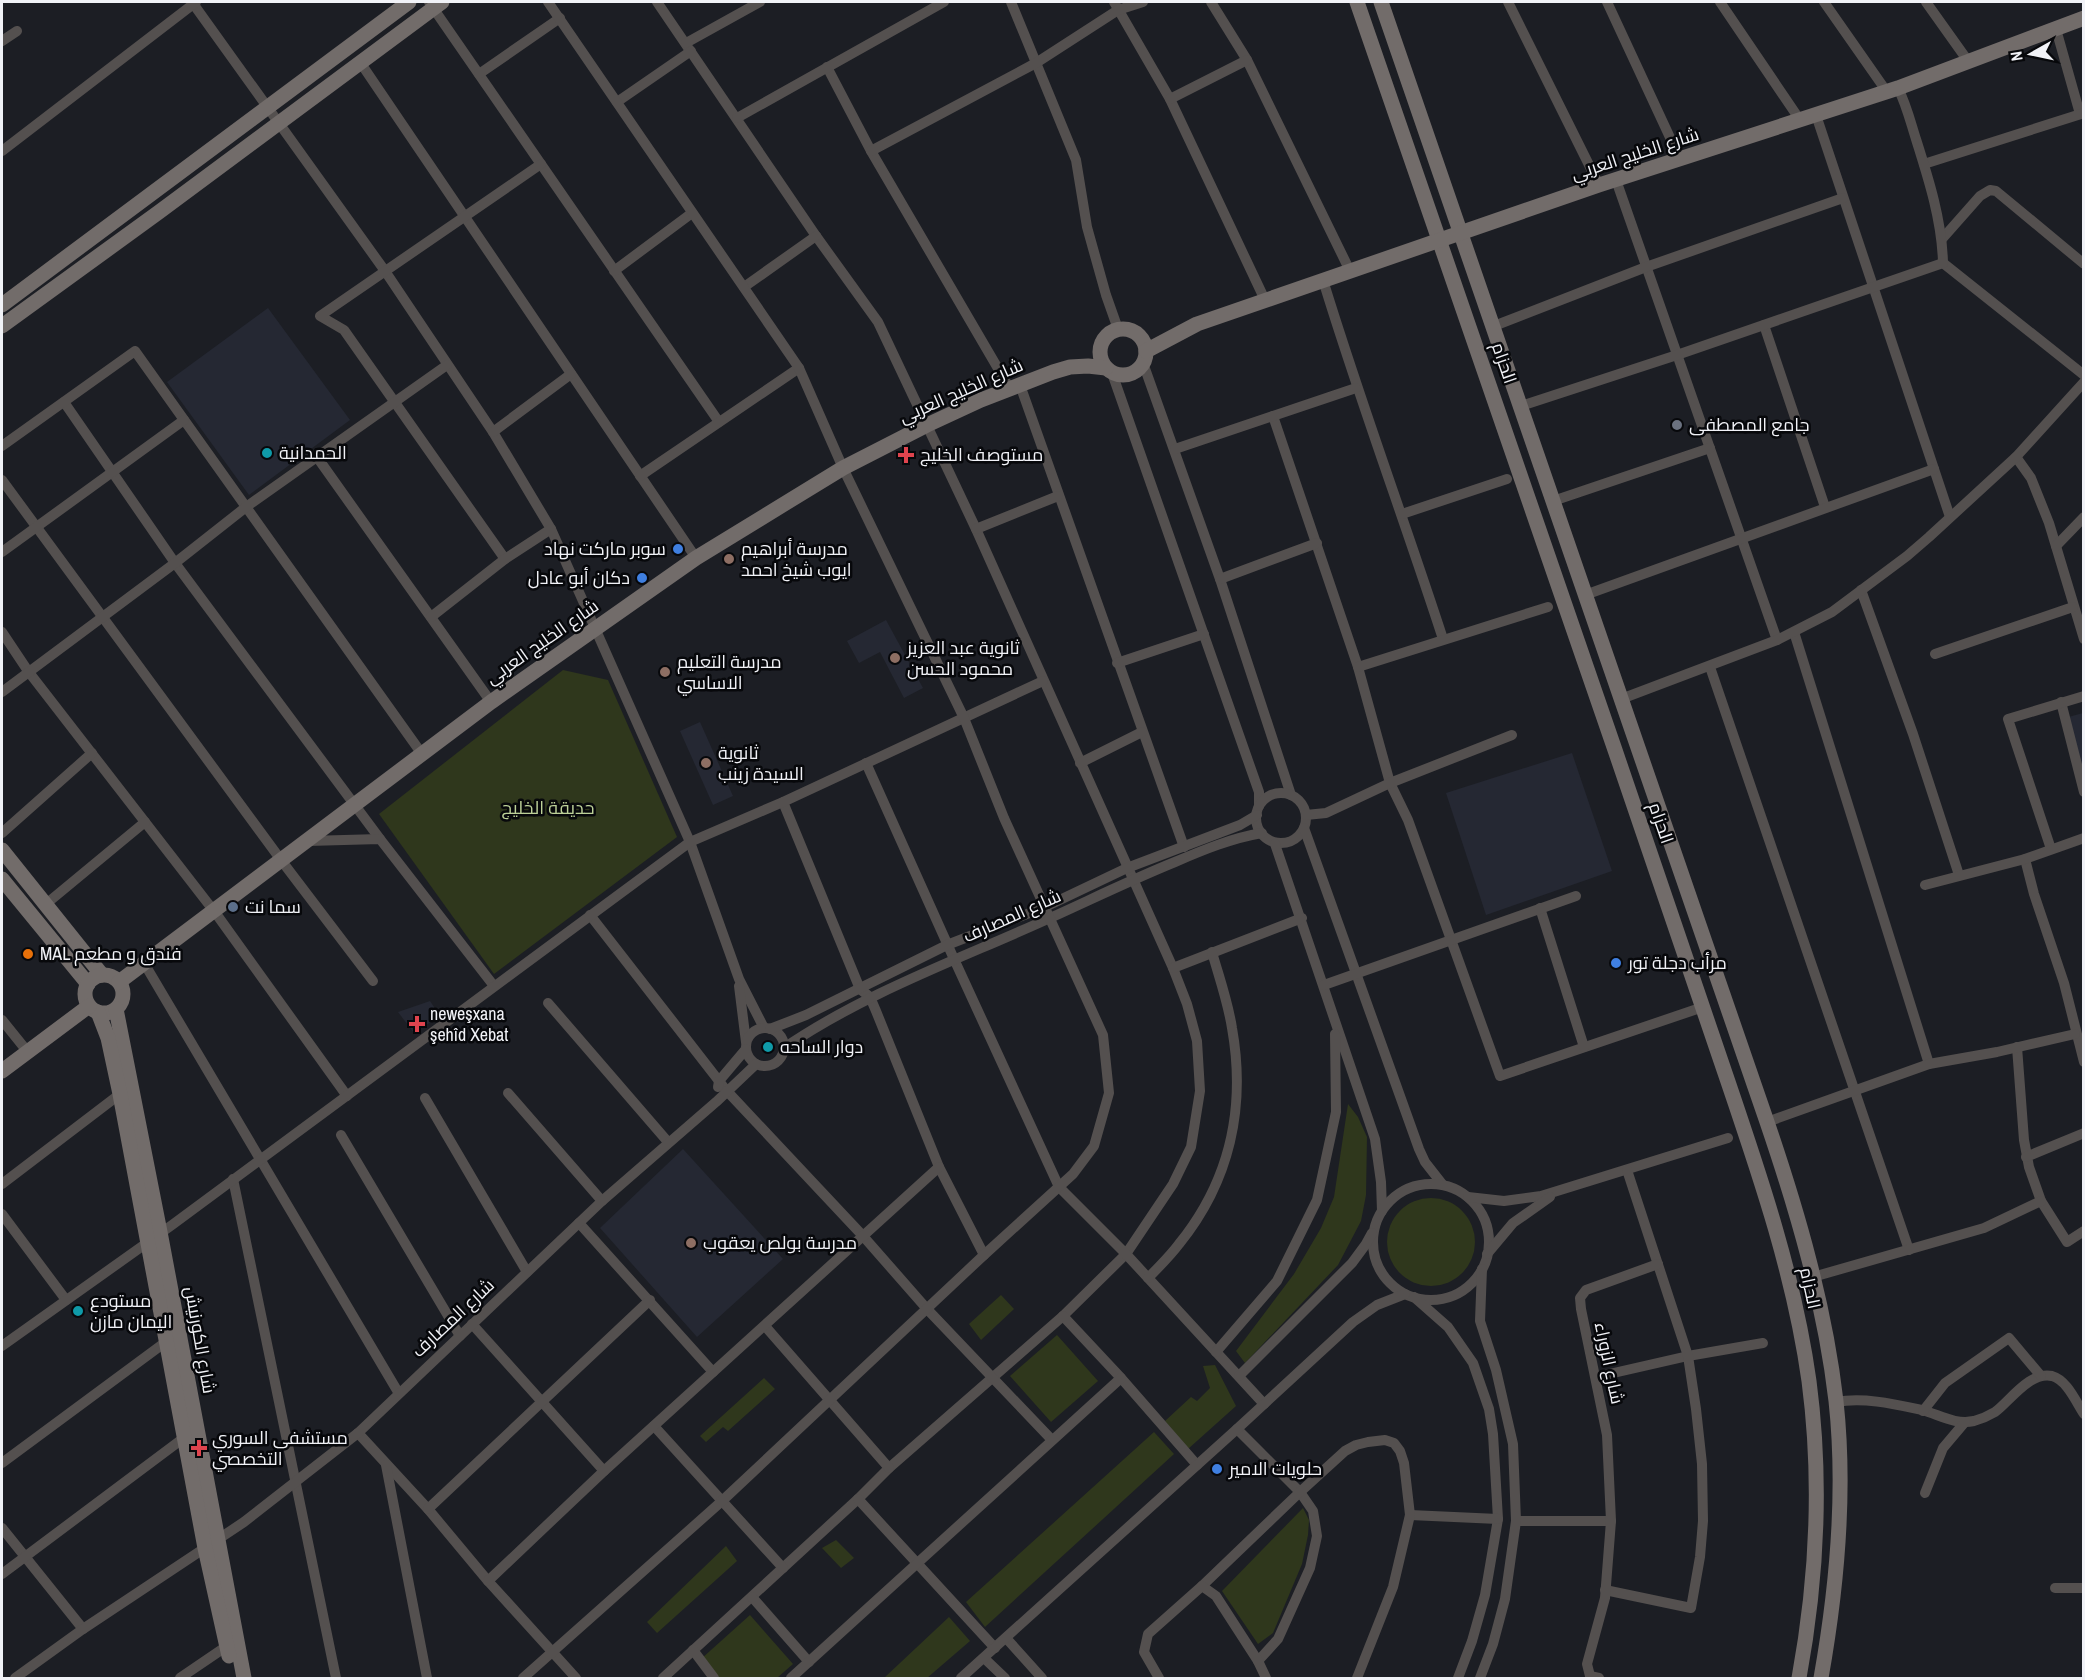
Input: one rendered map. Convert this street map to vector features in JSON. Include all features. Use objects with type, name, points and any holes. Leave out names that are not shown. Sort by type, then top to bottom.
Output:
[{"type":"street","points":[[2,151],[194,2],[385,272],[493,432],[551,529],[690,842],[738,980],[767,1028],[780,1036],[784,1048],[774,1064],[768,1066],[756,1064],[751,1060],[746,1046],[738,980]]},
{"type":"street","points":[[2,305],[409,2]]},
{"type":"street","points":[[522,1678],[722,1501],[1073,1174],[1094,1146],[1109,1093],[1103,1035],[1004,818],[964,718],[843,468],[799,368],[548,2]]},
{"type":"street","points":[[657,2],[816,236],[878,322],[976,529],[1173,968],[1187,1004],[1197,1041],[1200,1091],[1191,1147],[1173,1184],[1126,1254],[1063,1316],[889,1468],[783,1569],[663,1678]]},
{"type":"street","points":[[617,102],[689,47],[760,2]]},
{"type":"street","points":[[737,118],[944,2]]},
{"type":"street","points":[[1011,2],[1076,160],[1087,228],[1118,329]]},
{"type":"street","points":[[872,151],[1036,63],[1116,6],[1143,2]]},
{"type":"street","points":[[1211,2],[1247,60],[1350,270]]},
{"type":"street","name":"الحزام","points":[[1357,2],[1441,239],[1770,1208],[1791,1288],[1809,1380],[1816,1480],[1814,1570],[1799,1678]]},
{"type":"street","points":[[1381,2],[1791,1192],[1813,1277],[1836,1402],[1838,1527],[1833,1606],[1821,1678]]},
{"type":"street","points":[[1509,2],[1599,185]]},
{"type":"street","points":[[1607,2],[1680,159]]},
{"type":"street","points":[[1720,2],[1800,120]]},
{"type":"street","points":[[1824,2],[1906,104],[1924,164],[1942,239],[1943,263],[2084,375]]},
{"type":"street","points":[[1926,2],[1968,62]]},
{"type":"street","points":[[2,326],[159,212],[435,4],[479,74],[719,422]]},
{"type":"street","points":[[1116,6],[1170,99],[1265,300]]},
{"type":"street","points":[[479,74],[560,18]]},
{"type":"street","name":"شارع الخليج العربي","points":[[1053,372],[1079,366],[1130,375],[1137,370],[1145,357],[1171,336],[1197,324],[1599,185],[1893,90],[2084,18]]},
{"type":"street","points":[[1924,164],[2082,113],[2056,29]]},
{"type":"street","points":[[2,41],[17,31]]},
{"type":"street","points":[[1170,99],[1247,60]]},
{"type":"street","points":[[360,62],[696,558]]},
{"type":"street","points":[[827,67],[872,151],[1015,387],[1058,496],[1184,847]]},
{"type":"street","points":[[1816,115],[1950,518]]},
{"type":"street","points":[[505,559],[344,330],[320,316],[541,164]]},
{"type":"street","points":[[1616,180],[1777,640]]},
{"type":"street","points":[[1942,239],[1980,196],[1990,190],[1996,191],[2084,264]]},
{"type":"street","points":[[1494,326],[1646,267],[1843,198]]},
{"type":"street","points":[[614,271],[692,213]]},
{"type":"street","points":[[744,286],[816,236]]},
{"type":"street","points":[[1521,406],[1943,263]]},
{"type":"street","points":[[1323,280],[1356,388],[1402,514],[1443,639]]},
{"type":"street","name":"شارع الخليج العربي","points":[[118,982],[491,702],[696,558],[843,468],[927,424],[1053,372],[1086,355],[1101,344],[1105,337],[1118,329],[1135,332],[1156,331],[1197,324]]},
{"type":"street","points":[[1764,325],[1825,507]]},
{"type":"street","points":[[1135,332],[1141,337],[1145,357],[1175,449],[1291,795]]},
{"type":"street","points":[[1101,344],[1100,352],[1109,370],[1259,792],[1257,825],[1262,833],[1275,843],[1375,1139],[1381,1182],[1382,1211]]},
{"type":"street","points":[[2,446],[135,351],[422,754]]},
{"type":"street","points":[[2,692],[246,507],[447,365]]},
{"type":"street","points":[[640,476],[799,368]]},
{"type":"street","points":[[493,432],[571,374]]},
{"type":"street","points":[[1621,699],[1777,640],[1832,612],[1907,556],[1950,518],[2016,457],[2084,382]]},
{"type":"street","points":[[1175,449],[1356,388]]},
{"type":"street","points":[[64,402],[175,563],[380,839],[494,986]]},
{"type":"street","points":[[1273,416],[1358,667],[1390,783],[1408,820],[1500,1076],[1703,1007]]},
{"type":"street","points":[[2,552],[184,420]]},
{"type":"street","points":[[1553,501],[1710,448]]},
{"type":"street","points":[[317,457],[491,702]]},
{"type":"street","points":[[2016,457],[2034,484],[2056,546],[2084,639]]},
{"type":"street","points":[[1585,595],[1934,469]]},
{"type":"street","points":[[1402,514],[1507,479]]},
{"type":"street","points":[[2,480],[372,981]]},
{"type":"street","points":[[976,529],[1058,496]]},
{"type":"street","points":[[2056,546],[2084,517]]},
{"type":"street","points":[[431,617],[505,559],[551,529]]},
{"type":"street","points":[[1220,579],[1317,543]]},
{"type":"street","points":[[1861,590],[1913,734],[1959,875]]},
{"type":"street","points":[[1358,667],[1548,607]]},
{"type":"street","points":[[1935,654],[2073,607]]},
{"type":"street","points":[[2,632],[28,671],[214,911],[347,1096]]},
{"type":"street","points":[[1794,632],[1919,1040],[1929,1064]]},
{"type":"street","points":[[1118,663],[1204,634]]},
{"type":"street","points":[[1710,667],[1909,1250]]},
{"type":"street","points":[[2,1346],[347,1096],[690,842],[783,802],[1043,681]]},
{"type":"street","points":[[2051,849],[2008,719],[2084,696]]},
{"type":"street","points":[[2061,702],[2084,792]]},
{"type":"street","points":[[1080,763],[1142,732]]},
{"type":"street","points":[[1306,815],[1326,813],[1390,783],[1512,735]]},
{"type":"street","points":[[2,833],[92,753]]},
{"type":"street","points":[[866,763],[1059,1187],[1126,1254],[1264,1404]]},
{"type":"street","points":[[716,1102],[719,1081],[746,1046],[753,1032],[806,1015],[947,945],[1045,907],[1127,868],[1240,825],[1258,811],[1270,796],[1277,793],[1291,795],[1302,803],[1306,815],[1304,828],[1301,834],[1290,841],[1275,843]]},
{"type":"street","points":[[783,802],[860,989],[870,998],[939,1167],[984,1255]]},
{"type":"street","points":[[46,904],[145,822]]},
{"type":"street","points":[[1304,828],[1419,1149],[1425,1162],[1443,1185]]},
{"type":"street","name":"شارع المصارف","points":[[784,1048],[870,998],[1049,919],[1132,879],[1197,852],[1247,835],[1262,833]]},
{"type":"street","points":[[1925,885],[2025,859],[2084,838]]},
{"type":"street","points":[[308,841],[380,839]]},
{"type":"street","points":[[2,850],[102,975]]},
{"type":"street","points":[[2025,859],[2034,894],[2064,983],[2075,1034],[2084,1062]]},
{"type":"street","points":[[2,879],[87,984]]},
{"type":"street","points":[[1324,985],[1576,896]]},
{"type":"street","points":[[1540,908],[1584,1047]]},
{"type":"street","points":[[590,915],[726,1090],[863,1236],[927,1309],[1052,1440]]},
{"type":"street","points":[[1173,968],[1302,918]]},
{"type":"street","points":[[1148,1278],[1180,1244],[1208,1199],[1227,1153],[1234,1127],[1238,1080],[1236,1055],[1232,1026],[1212,952]]},
{"type":"street","points":[[144,963],[398,1392]]},
{"type":"street","points":[[2,1071],[27,1051],[94,1009],[109,1012],[116,1009],[121,1003],[123,994],[114,977],[96,976],[87,984],[85,996],[94,1009]]},
{"type":"street","points":[[548,1003],[668,1142]]},
{"type":"street","name":"شارع الكورنيش","points":[[94,1009],[108,1038],[154,1237],[167,1341],[185,1437],[244,1678]]},
{"type":"street","name":"شارع الكورنيش","points":[[116,1009],[154,1237],[211,1544],[233,1678]]},
{"type":"street","points":[[2,1020],[27,1051]]},
{"type":"street","points":[[1216,1352],[1277,1281],[1317,1200],[1336,1112],[1335,1022]]},
{"type":"street","points":[[1767,1122],[1929,1064],[2075,1034]]},
{"type":"street","points":[[2017,1047],[2026,1157],[2041,1201],[2067,1242],[2084,1231]]},
{"type":"street","name":"شارع المصارف","points":[[15,1678],[83,1629],[211,1544],[358,1433],[398,1392],[602,1201],[716,1102],[726,1090],[756,1064]]},
{"type":"street","points":[[508,1093],[602,1201]]},
{"type":"street","points":[[2,1184],[120,1094]]},
{"type":"street","points":[[425,1098],[527,1272]]},
{"type":"street","points":[[2026,1157],[2084,1133]]},
{"type":"street","points":[[341,1135],[460,1336]]},
{"type":"street","points":[[1468,1197],[1504,1201],[1561,1191],[1728,1138]]},
{"type":"street","points":[[488,1581],[654,1426],[939,1167]]},
{"type":"street","points":[[1605,1590],[1692,1608],[1702,1540],[1702,1464],[1688,1356],[1626,1170]]},
{"type":"street","points":[[233,1179],[336,1678]]},
{"type":"street","points":[[1239,1376],[1352,1263],[1366,1244],[1382,1211],[1393,1197],[1408,1188],[1425,1184],[1443,1185],[1468,1197],[1478,1208],[1486,1227],[1488,1240],[1487,1254],[1482,1269],[1480,1321],[1496,1370],[1513,1444],[1516,1521],[1505,1599],[1493,1644],[1480,1678]]},
{"type":"street","points":[[1487,1254],[1513,1223],[1542,1201],[1561,1191]]},
{"type":"street","points":[[1813,1277],[1984,1228],[2041,1201]]},
{"type":"street","points":[[2,1214],[66,1300]]},
{"type":"street","points":[[579,1223],[713,1372]]},
{"type":"street","points":[[1375,1227],[1374,1253],[1380,1270],[1391,1284],[1437,1316],[1457,1338],[1473,1363],[1481,1383],[1493,1434],[1498,1519],[1485,1595],[1472,1641],[1458,1678]]},
{"type":"street","name":"شارع الزوراء","points":[[1599,1678],[1590,1676],[1587,1664],[1605,1590],[1611,1521],[1607,1435],[1580,1298],[1586,1290],[1658,1264]]},
{"type":"street","points":[[961,1678],[1353,1322],[1377,1305],[1410,1296],[1431,1300],[1457,1294],[1471,1283],[1482,1269]]},
{"type":"street","points":[[428,1509],[650,1300]]},
{"type":"street","points":[[1063,1316],[1122,1378],[1197,1465]]},
{"type":"street","points":[[472,1324],[604,1472]]},
{"type":"street","points":[[765,1326],[889,1468]]},
{"type":"street","points":[[1923,1411],[1945,1383],[2009,1338],[2041,1376]]},
{"type":"street","points":[[2,1463],[167,1341]]},
{"type":"street","points":[[1596,1377],[1688,1356],[1763,1343]]},
{"type":"street","points":[[1836,1402],[1874,1401],[1923,1411],[1954,1422],[1965,1422],[1978,1420],[1995,1412],[2014,1393],[2041,1376],[2050,1376],[2065,1385],[2084,1414]]},
{"type":"street","points":[[791,1678],[1122,1378]]},
{"type":"street","points":[[1925,1493],[1943,1448],[1965,1422]]},
{"type":"street","points":[[654,1426],[783,1569]]},
{"type":"street","points":[[1237,1429],[1300,1492],[1313,1511],[1317,1536],[1310,1568],[1278,1639],[1258,1661]]},
{"type":"street","points":[[358,1433],[576,1678]]},
{"type":"street","points":[[2,1574],[185,1437]]},
{"type":"street","points":[[1160,1678],[1144,1652],[1148,1634],[1345,1451],[1356,1444],[1385,1440],[1394,1443],[1401,1451],[1410,1515],[1393,1587],[1357,1678]]},
{"type":"street","points":[[386,1464],[427,1678]]},
{"type":"street","points":[[858,1499],[994,1648]]},
{"type":"street","points":[[1410,1515],[1498,1519]]},
{"type":"street","points":[[1516,1521],[1611,1521]]},
{"type":"street","points":[[2,1527],[83,1629]]},
{"type":"street","points":[[1202,1586],[1216,1596],[1258,1661],[1266,1678]]},
{"type":"street","points":[[2055,1588],[2084,1588]]},
{"type":"street","points":[[752,1597],[808,1662]]},
{"type":"street","points":[[1006,1638],[1042,1678]]},
{"type":"street","points":[[180,1678],[227,1646]]},
{"type":"street","points":[[693,1650],[714,1678]]},
{"type":"street","points":[[984,1658],[1005,1678]]},
{"type":"shaded area","points":[[268,308],[350,420],[249,495],[167,382]]},
{"type":"shaded area","name":"ثانوية عبد العزيز محمود الحسن","points":[[886,620],[923,688],[904,698],[880,652],[859,663],[847,641]]},
{"type":"shaded area","points":[[2083,713],[2083,777],[2065,718]]},
{"type":"shaded area","name":"ثانوية السيدة زينب","points":[[700,722],[733,796],[713,805],[680,731]]},
{"type":"shaded area","points":[[1572,753],[1612,871],[1486,915],[1446,793]]},
{"type":"shaded area","name":"neweşxana şehîd Xebat","points":[[430,1001],[440,1016],[414,1033],[398,1012]]},
{"type":"shaded area","name":"مدرسة بولص يعقوب","points":[[683,1149],[783,1259],[697,1337],[600,1228]]},
{"type":"green space","name":"حديقة الخليج","points":[[563,670],[608,680],[677,837],[494,974],[379,814]]},
{"type":"green space","points":[[1348,1104],[1358,1117],[1367,1137],[1366,1195],[1361,1221],[1338,1265],[1245,1363],[1236,1351],[1294,1274],[1321,1228],[1334,1197]]},
{"type":"green space","points":[[1431,1198],[1448,1201],[1462,1211],[1472,1225],[1475,1242],[1472,1259],[1462,1273],[1448,1283],[1431,1286],[1414,1283],[1400,1273],[1390,1259],[1387,1242],[1390,1225],[1400,1211],[1414,1201]]},
{"type":"green space","points":[[1001,1295],[1014,1309],[981,1340],[969,1324]]},
{"type":"green space","points":[[1057,1335],[1098,1381],[1051,1422],[1010,1376]]},
{"type":"green space","points":[[1215,1365],[1236,1406],[1188,1449],[1165,1421],[1191,1397],[1197,1401],[1210,1388],[1203,1366]]},
{"type":"green space","points":[[764,1378],[775,1389],[728,1431],[723,1427],[706,1442],[700,1436]]},
{"type":"green space","points":[[1154,1432],[1174,1454],[985,1627],[966,1602]]},
{"type":"green space","points":[[1303,1508],[1309,1520],[1302,1564],[1273,1633],[1258,1644],[1222,1591]]},
{"type":"green space","points":[[836,1540],[854,1558],[841,1568],[822,1548]]},
{"type":"green space","points":[[726,1546],[737,1561],[657,1633],[647,1622]]},
{"type":"green space","points":[[750,1615],[793,1664],[777,1678],[718,1678],[701,1659]]},
{"type":"green space","points":[[949,1617],[970,1641],[927,1678],[884,1678]]},
{"type":"place","name":"جامع المصطفى","points":[[1677,425]]},
{"type":"place","name":"الحمدانية","points":[[267,453]]},
{"type":"place","name":"مستوصف الخليج","points":[[906,455]]},
{"type":"place","name":"سوبر ماركت نهاد","points":[[678,549]]},
{"type":"place","name":"مدرسة أبراهيم ايوب شيخ احمد","points":[[729,559]]},
{"type":"place","name":"دكان أبو عادل","points":[[642,578]]},
{"type":"place","name":"ثانوية عبد العزيز محمود الحسن","points":[[895,658]]},
{"type":"place","name":"مدرسة التعليم الاساسي","points":[[665,672]]},
{"type":"place","name":"ثانوية السيدة زينب","points":[[706,763]]},
{"type":"place","name":"سما نت","points":[[233,907]]},
{"type":"place","name":"MAL فندق و مطعم","points":[[28,954]]},
{"type":"place","name":"مرأب دجلة تور","points":[[1616,963]]},
{"type":"place","name":"neweşxana şehîd Xebat","points":[[417,1024]]},
{"type":"place","name":"دوار الساحه","points":[[768,1047]]},
{"type":"place","name":"مدرسة بولص يعقوب","points":[[691,1243]]},
{"type":"place","name":"مستودع اليمان مازن","points":[[78,1311]]},
{"type":"place","name":"مستشفى السوري التخصصي","points":[[199,1448]]},
{"type":"place","name":"حلويات الامير","points":[[1217,1469]]}]
